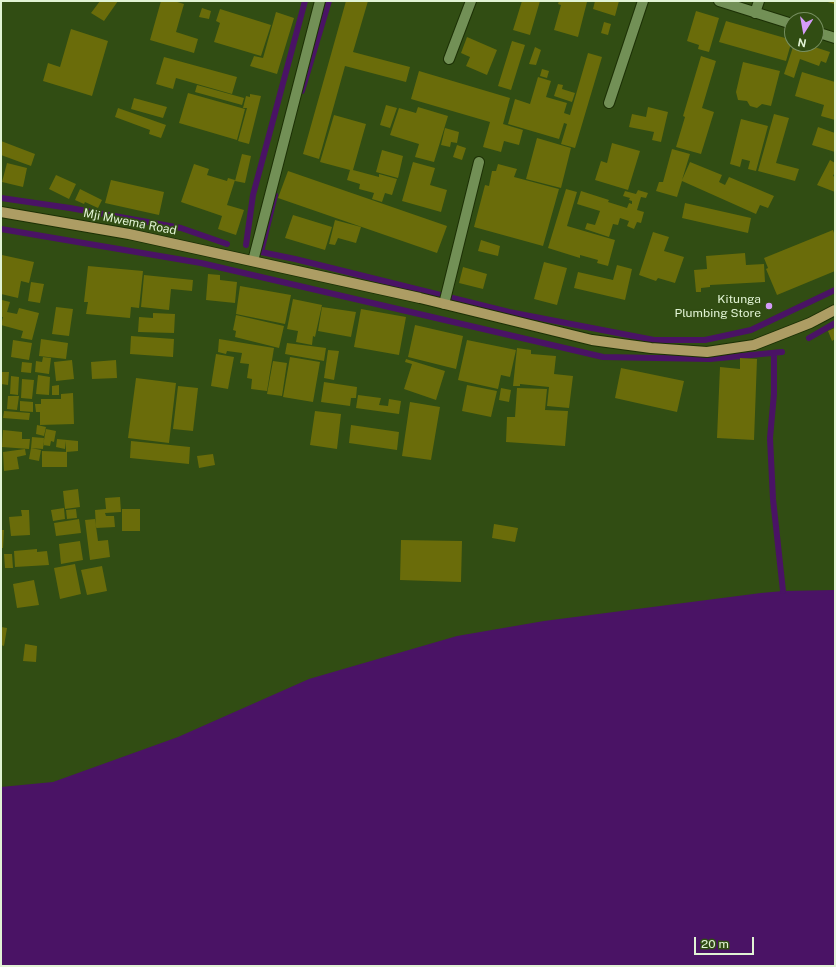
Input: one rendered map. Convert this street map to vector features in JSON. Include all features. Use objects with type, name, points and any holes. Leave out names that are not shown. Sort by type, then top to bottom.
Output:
[{"type":"main road","name":"Mji Mwema Road","points":[[1,212],[129,234],[444,304],[592,340],[651,348],[707,352],[754,345],[810,324],[835,310]]},
{"type":"street","points":[[253,261],[320,1]]},
{"type":"street","points":[[449,59],[471,1]]},
{"type":"street","points":[[609,103],[643,1]]},
{"type":"street","points":[[718,1],[784,21]]},
{"type":"street","points":[[755,12],[759,1]]},
{"type":"street","points":[[824,35],[835,38]]},
{"type":"street","points":[[444,304],[479,162]]},
{"type":"shaded area","points":[[835,590],[835,966],[1,966],[1,787],[53,782],[178,737],[309,679],[457,636],[544,621],[761,593]]},
{"type":"building","points":[[100,1],[118,1],[104,21],[91,13]]},
{"type":"building","points":[[161,1],[174,1],[184,4],[176,32],[198,39],[194,53],[150,40]]},
{"type":"building","points":[[346,1],[368,1],[353,52],[410,67],[406,82],[345,66],[319,159],[303,154]]},
{"type":"building","points":[[522,1],[540,1],[530,35],[513,30]]},
{"type":"building","points":[[559,1],[587,2],[578,37],[554,30],[561,5],[558,4]]},
{"type":"building","points":[[595,1],[619,1],[615,16],[593,9]]},
{"type":"building","points":[[824,1],[835,1],[835,4]]},
{"type":"building","points":[[202,8],[211,11],[209,19],[199,17]]},
{"type":"building","points":[[220,9],[271,25],[261,56],[214,42],[220,23],[216,21]]},
{"type":"building","points":[[696,11],[719,18],[709,52],[698,49],[699,45],[687,41]]},
{"type":"building","points":[[276,12],[294,18],[277,74],[250,66],[254,56],[263,58]]},
{"type":"building","points":[[726,21],[784,38],[784,52],[789,52],[786,61],[719,42]]},
{"type":"building","points":[[604,22],[611,24],[608,35],[601,33]]},
{"type":"building","points":[[71,29],[108,41],[92,96],[43,81],[48,63],[60,67]]},
{"type":"building","points":[[467,37],[497,50],[487,75],[466,66],[470,57],[461,53]]},
{"type":"building","points":[[512,41],[525,45],[511,90],[498,86]]},
{"type":"building","points":[[535,47],[541,50],[536,65],[529,64]]},
{"type":"building","points":[[824,50],[830,52],[826,63],[821,61],[819,66],[800,59],[794,78],[784,74],[791,52],[824,52]]},
{"type":"building","points":[[588,53],[602,57],[575,148],[561,144],[567,124],[564,123],[559,139],[508,124],[515,99],[530,104],[538,77],[551,81],[546,97],[567,103],[564,113],[570,115]]},
{"type":"building","points":[[701,56],[716,61],[702,108],[714,112],[701,154],[676,147],[685,117],[683,116]]},
{"type":"building","points":[[164,57],[237,77],[232,94],[176,78],[173,89],[156,84]]},
{"type":"building","points":[[743,62],[780,71],[771,106],[762,104],[757,108],[750,106],[747,101],[738,100],[736,92]]},
{"type":"building","points":[[542,69],[549,71],[547,78],[540,76]]},
{"type":"building","points":[[419,71],[510,98],[503,124],[523,130],[519,145],[504,141],[501,152],[483,147],[490,122],[411,99]]},
{"type":"building","points":[[802,72],[835,82],[835,120],[821,116],[824,105],[795,96]]},
{"type":"building","points":[[558,84],[563,85],[562,89],[575,93],[572,102],[554,96]]},
{"type":"building","points":[[197,85],[244,98],[242,105],[195,92]]},
{"type":"building","points":[[188,93],[245,109],[237,140],[179,123]]},
{"type":"building","points":[[250,94],[261,96],[249,144],[238,141],[247,108],[243,108],[246,96],[250,97]]},
{"type":"building","points":[[134,98],[167,107],[163,118],[131,109]]},
{"type":"building","points":[[386,105],[397,108],[390,128],[380,125]]},
{"type":"building","points":[[418,107],[448,116],[434,162],[415,157],[419,144],[390,135],[399,108],[416,113]]},
{"type":"building","points":[[648,107],[668,112],[661,142],[652,140],[654,132],[629,127],[632,114],[646,117]]},
{"type":"building","points":[[118,108],[166,125],[161,138],[149,134],[150,130],[115,117]]},
{"type":"building","points":[[774,114],[789,118],[776,163],[799,169],[795,181],[758,171]]},
{"type":"building","points":[[334,115],[366,124],[353,170],[379,177],[379,174],[397,179],[392,195],[385,193],[382,202],[372,199],[374,193],[359,189],[360,184],[347,180],[350,170],[320,162]]},
{"type":"building","points":[[741,119],[768,126],[756,171],[748,169],[750,161],[742,159],[740,167],[730,164]]},
{"type":"building","points":[[818,127],[835,133],[835,152],[812,145]]},
{"type":"building","points":[[445,128],[459,132],[457,143],[451,142],[450,147],[441,145]]},
{"type":"building","points":[[537,138],[571,148],[561,188],[526,179]]},
{"type":"building","points":[[1,141],[35,154],[31,166],[1,155]]},
{"type":"building","points":[[612,143],[640,151],[628,190],[595,180],[601,161],[607,163]]},
{"type":"building","points":[[457,145],[466,148],[462,160],[453,157]]},
{"type":"building","points":[[672,149],[690,154],[682,180],[690,162],[722,175],[719,182],[725,185],[729,177],[774,196],[768,208],[760,205],[756,214],[682,181],[677,197],[656,191],[659,182],[663,182]]},
{"type":"building","points":[[382,150],[403,156],[398,178],[376,172]]},
{"type":"building","points":[[242,154],[251,156],[245,183],[235,181]]},
{"type":"building","points":[[830,160],[835,163],[835,172],[833,176],[835,177],[835,192],[817,185]]},
{"type":"building","points":[[413,162],[435,168],[430,185],[447,190],[441,212],[402,201]]},
{"type":"building","points":[[7,163],[27,168],[23,187],[2,182]]},
{"type":"building","points":[[194,164],[209,169],[207,175],[227,181],[228,178],[235,180],[227,205],[244,210],[236,235],[218,229],[222,216],[181,202]]},
{"type":"building","points":[[498,164],[517,169],[514,177],[559,189],[543,246],[474,227],[485,185],[489,186],[492,171],[496,171]]},
{"type":"building","points":[[288,171],[447,226],[437,253],[278,198]]},
{"type":"building","points":[[56,175],[76,184],[69,199],[49,189]]},
{"type":"building","points":[[111,180],[164,192],[159,215],[105,203]]},
{"type":"building","points":[[80,189],[102,200],[98,208],[85,202],[84,204],[75,200]]},
{"type":"building","points":[[566,189],[577,192],[567,226],[615,240],[608,266],[597,263],[598,260],[580,255],[580,258],[548,248]]},
{"type":"building","points":[[638,190],[648,193],[646,198],[641,197],[637,210],[644,212],[641,223],[637,222],[634,229],[627,226],[629,221],[620,218],[618,225],[613,224],[609,237],[585,229],[587,223],[595,225],[600,211],[577,204],[581,191],[609,200],[608,202],[627,208],[629,203],[632,204],[632,201],[629,200],[630,198],[623,196],[625,191],[636,194]]},
{"type":"building","points":[[685,203],[751,218],[748,233],[682,218]]},
{"type":"building","points":[[293,215],[332,227],[325,250],[285,238]]},
{"type":"building","points":[[335,220],[361,227],[356,243],[338,238],[335,245],[329,244]]},
{"type":"building","points":[[833,230],[835,236],[835,271],[777,295],[766,269],[768,268],[764,258]]},
{"type":"building","points":[[653,232],[669,237],[664,251],[684,257],[675,283],[658,278],[656,281],[639,275]]},
{"type":"building","points":[[481,240],[500,246],[498,256],[478,251]]},
{"type":"building","points":[[745,253],[746,265],[764,264],[765,282],[710,285],[710,287],[701,288],[701,292],[696,292],[694,270],[707,269],[706,256]]},
{"type":"building","points":[[2,255],[34,262],[29,283],[21,281],[18,298],[1,294]]},
{"type":"building","points":[[544,262],[567,268],[557,305],[534,299]]},
{"type":"building","points":[[617,265],[632,269],[625,300],[574,288],[578,272],[613,280]]},
{"type":"building","points":[[88,266],[143,271],[139,308],[131,307],[130,318],[86,314],[88,302],[84,302]]},
{"type":"building","points":[[463,267],[487,274],[483,289],[459,283]]},
{"type":"building","points":[[208,274],[220,275],[220,280],[237,282],[235,303],[206,300]]},
{"type":"building","points":[[144,275],[193,280],[192,291],[171,289],[169,310],[141,307]]},
{"type":"building","points":[[31,282],[44,284],[40,303],[28,301]]},
{"type":"building","points":[[240,286],[291,295],[285,324],[236,314]]},
{"type":"building","points":[[293,299],[322,305],[315,337],[313,336],[312,345],[296,342],[298,331],[287,329]]},
{"type":"building","points":[[2,300],[10,302],[7,312],[17,314],[19,308],[39,313],[32,340],[21,338],[23,331],[1,325],[3,317],[1,317]]},
{"type":"building","points":[[56,307],[73,309],[69,336],[52,334]]},
{"type":"building","points":[[322,307],[356,312],[351,337],[318,331]]},
{"type":"building","points":[[361,309],[406,317],[399,355],[354,347]]},
{"type":"building","points":[[153,313],[175,314],[174,333],[138,332],[139,317],[153,318]]},
{"type":"building","points":[[236,315],[284,326],[279,348],[235,337],[236,331],[233,330]]},
{"type":"building","points":[[415,325],[463,336],[456,369],[408,357]]},
{"type":"building","points":[[835,328],[835,339],[832,341],[828,331]]},
{"type":"building","points":[[131,336],[174,339],[173,357],[130,354]]},
{"type":"building","points":[[41,339],[68,343],[66,359],[39,356]]},
{"type":"building","points":[[219,339],[274,348],[267,391],[251,389],[252,379],[247,378],[249,364],[240,363],[242,353],[227,351],[226,354],[218,352]]},
{"type":"building","points":[[13,340],[32,343],[29,360],[11,357]]},
{"type":"building","points":[[467,340],[516,350],[510,377],[501,375],[498,389],[458,380]]},
{"type":"building","points":[[287,343],[326,348],[324,361],[285,354]]},
{"type":"building","points":[[517,348],[531,350],[531,354],[556,356],[554,374],[573,376],[569,408],[547,406],[549,387],[520,384],[520,386],[513,386]]},
{"type":"building","points":[[328,350],[339,351],[334,380],[324,378]]},
{"type":"building","points":[[216,354],[234,357],[228,389],[211,386]]},
{"type":"building","points":[[43,357],[51,358],[49,374],[35,372],[36,361],[42,362]]},
{"type":"building","points":[[290,357],[320,362],[313,402],[283,397]]},
{"type":"building","points":[[740,358],[757,359],[754,440],[717,438],[720,367],[740,369]]},
{"type":"building","points":[[406,359],[445,371],[436,400],[404,389],[412,364],[405,362]]},
{"type":"building","points":[[72,360],[74,379],[56,381],[54,362]]},
{"type":"building","points":[[116,360],[117,378],[92,379],[91,362]]},
{"type":"building","points":[[273,361],[287,363],[282,396],[267,394]]},
{"type":"building","points":[[22,362],[32,363],[31,373],[21,372]]},
{"type":"building","points":[[621,368],[684,381],[677,412],[615,398]]},
{"type":"building","points":[[1,372],[9,372],[8,385],[1,384]]},
{"type":"building","points":[[38,375],[50,377],[49,395],[36,394]]},
{"type":"building","points":[[11,376],[19,377],[18,395],[10,394]]},
{"type":"building","points":[[136,378],[176,383],[169,443],[128,438]]},
{"type":"building","points":[[22,379],[34,380],[32,399],[21,398]]},
{"type":"building","points":[[324,382],[357,387],[356,398],[351,398],[350,406],[321,402]]},
{"type":"building","points":[[59,385],[59,395],[52,395],[52,386]]},
{"type":"building","points":[[467,385],[497,391],[491,417],[462,411]]},
{"type":"building","points":[[178,386],[198,388],[193,431],[173,429]]},
{"type":"building","points":[[501,388],[511,390],[509,402],[499,400]]},
{"type":"building","points":[[517,388],[547,389],[545,410],[568,411],[565,446],[506,442],[507,417],[515,417]]},
{"type":"building","points":[[73,393],[74,424],[40,425],[40,412],[36,412],[35,404],[41,404],[41,399],[61,399],[61,394]]},
{"type":"building","points":[[358,395],[381,398],[379,405],[388,406],[389,399],[401,401],[399,414],[356,408]]},
{"type":"building","points":[[8,396],[19,396],[17,410],[7,409]]},
{"type":"building","points":[[20,401],[33,402],[33,412],[20,411]]},
{"type":"building","points":[[410,402],[440,407],[431,460],[402,456]]},
{"type":"building","points":[[4,411],[30,413],[29,420],[3,418]]},
{"type":"building","points":[[315,411],[341,414],[337,449],[310,445]]},
{"type":"building","points":[[37,425],[46,427],[44,436],[36,434]]},
{"type":"building","points":[[351,425],[399,432],[397,450],[349,443]]},
{"type":"building","points":[[46,429],[56,431],[54,442],[51,441],[50,446],[43,445]]},
{"type":"building","points":[[3,430],[22,432],[22,439],[30,439],[29,449],[2,447]]},
{"type":"building","points":[[32,437],[44,438],[43,449],[31,448]]},
{"type":"building","points":[[57,439],[78,441],[78,451],[66,452],[66,441],[65,449],[56,447]]},
{"type":"building","points":[[131,441],[190,447],[189,464],[130,458]]},
{"type":"building","points":[[31,448],[41,450],[39,461],[29,459]]},
{"type":"building","points":[[25,449],[26,455],[17,457],[19,469],[4,471],[3,452]]},
{"type":"building","points":[[42,451],[67,452],[67,467],[42,467]]},
{"type":"building","points":[[213,454],[215,465],[199,468],[197,456]]},
{"type":"building","points":[[78,489],[80,507],[65,509],[63,491]]},
{"type":"building","points":[[120,497],[121,512],[105,513],[106,516],[114,516],[115,527],[96,528],[95,510],[106,509],[105,498]]},
{"type":"building","points":[[64,508],[65,519],[53,521],[51,510]]},
{"type":"building","points":[[76,509],[77,518],[67,519],[66,510]]},
{"type":"building","points":[[122,509],[140,509],[140,531],[122,531]]},
{"type":"building","points":[[21,510],[29,510],[30,535],[11,536],[9,517],[22,516]]},
{"type":"building","points":[[79,519],[81,533],[56,536],[54,523]]},
{"type":"building","points":[[95,519],[98,541],[108,540],[110,557],[90,560],[85,520]]},
{"type":"building","points":[[494,524],[518,528],[515,542],[492,538]]},
{"type":"building","points":[[1,530],[4,530],[3,548],[1,548]]},
{"type":"building","points":[[401,540],[462,541],[461,582],[400,580]]},
{"type":"building","points":[[80,541],[83,560],[61,564],[59,544]]},
{"type":"building","points":[[37,549],[37,552],[47,551],[49,565],[15,567],[14,551]]},
{"type":"building","points":[[4,554],[12,554],[13,568],[5,568]]},
{"type":"building","points":[[75,564],[81,594],[60,599],[54,568]]},
{"type":"building","points":[[102,566],[107,591],[87,595],[81,570]]},
{"type":"building","points":[[34,580],[39,605],[17,608],[13,584]]},
{"type":"building","points":[[1,627],[7,628],[4,646],[1,645]]},
{"type":"building","points":[[25,644],[37,646],[36,662],[23,661]]},
{"type":"waterway","points":[[246,245],[253,195],[305,1]]},
{"type":"waterway","points":[[302,91],[329,1]]},
{"type":"waterway","points":[[275,195],[261,252],[509,312],[654,340],[705,340],[751,330],[835,290]]},
{"type":"waterway","points":[[1,198],[70,208],[181,228],[227,244]]},
{"type":"waterway","points":[[1,229],[201,263],[603,357],[710,359],[782,352]]},
{"type":"waterway","points":[[809,338],[835,323]]},
{"type":"waterway","points":[[774,354],[774,394],[770,438],[773,499],[783,591]]},
{"type":"place","name":"Kitunga Plumbing Store","points":[[769,306]]}]
